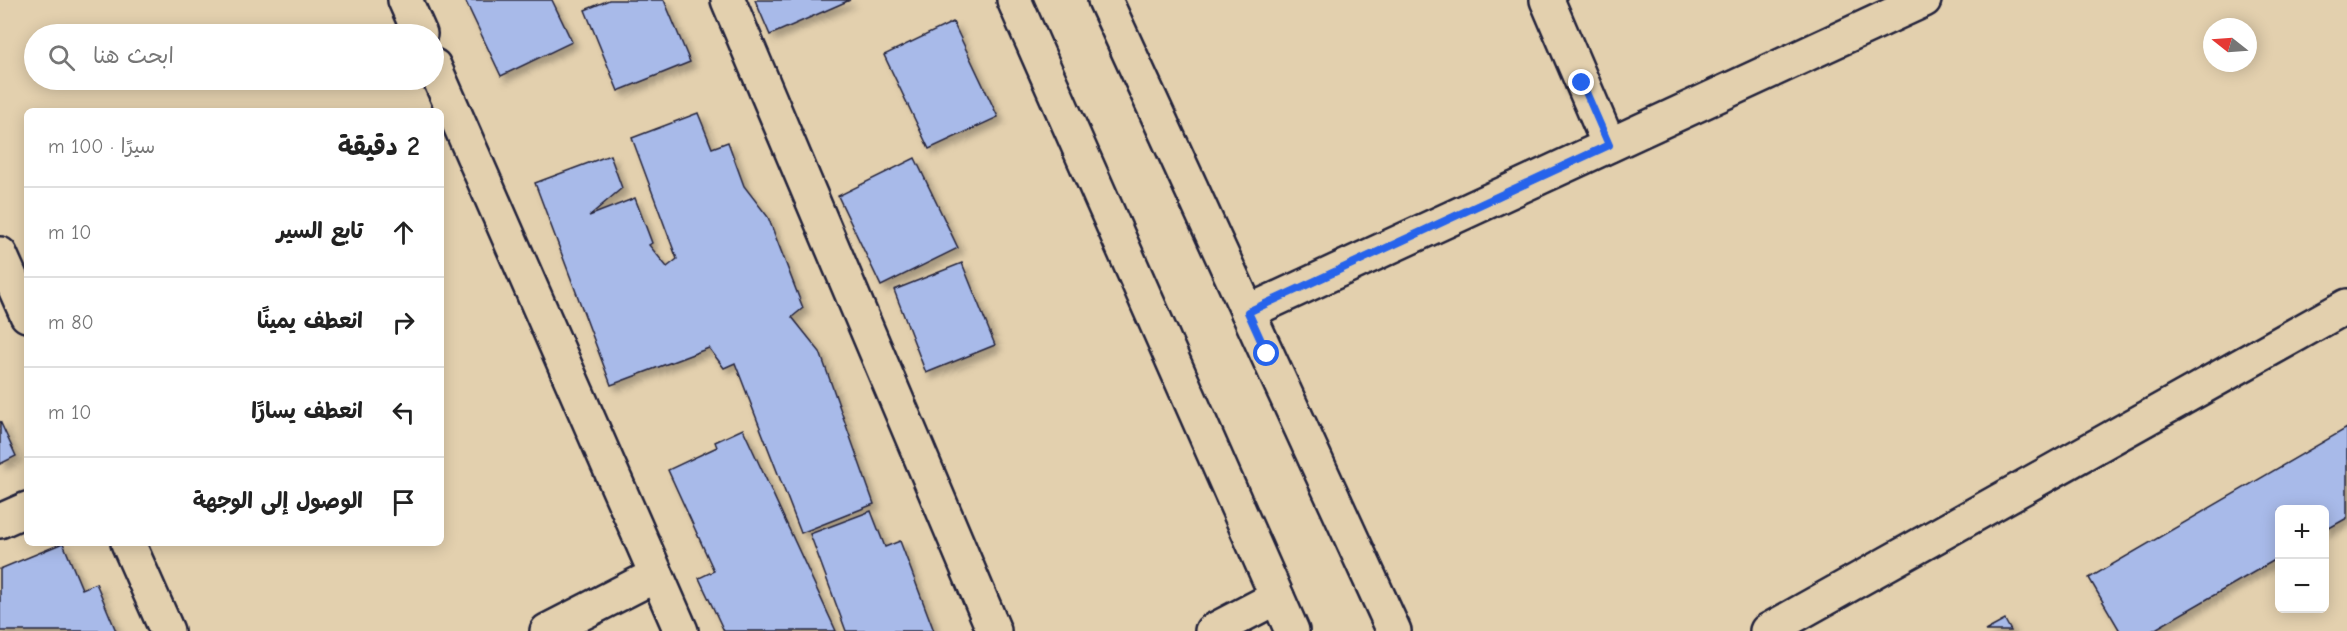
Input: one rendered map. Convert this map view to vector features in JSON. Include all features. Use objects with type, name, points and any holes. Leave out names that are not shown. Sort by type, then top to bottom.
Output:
[{"type":"street","points":[[405,0],[416,24]]},
{"type":"street","points":[[728,0],[994,631]]},
{"type":"street","points":[[1014,0],[1292,631]]},
{"type":"street","points":[[1105,0],[1394,631]]},
{"type":"street","points":[[1547,0],[1609,145]]},
{"type":"street","points":[[1248,312],[1924,0]]},
{"type":"street","points":[[444,89],[681,631]]},
{"type":"street","points":[[0,254],[24,308]]},
{"type":"street","points":[[1767,631],[2347,306]]},
{"type":"street","points":[[0,521],[24,510]]},
{"type":"street","points":[[129,546],[167,631]]},
{"type":"street","points":[[547,631],[656,575]]},
{"type":"street","points":[[1212,631],[1277,597]]},
{"type":"building","points":[[465,0],[552,0],[572,42],[501,76]]},
{"type":"building","points":[[609,0],[664,0],[690,62],[618,91],[585,10]]},
{"type":"building","points":[[755,0],[850,0],[770,35]]},
{"type":"building","points":[[953,22],[998,117],[929,149],[884,55]]},
{"type":"building","points":[[698,113],[712,148],[728,142],[744,186],[768,217],[803,308],[792,317],[820,352],[874,504],[801,533],[735,363],[724,368],[709,348],[611,385],[535,183],[610,155],[622,188],[589,216],[635,198],[652,243],[649,245],[667,267],[677,259],[632,138]]},
{"type":"building","points":[[915,158],[958,248],[881,286],[838,196]]},
{"type":"building","points":[[962,263],[995,345],[926,373],[894,290]]},
{"type":"building","points":[[0,421],[16,456],[0,464]]},
{"type":"building","points":[[2347,428],[2347,518],[2329,528],[2329,505],[2275,505],[2275,560],[2152,631],[2120,631],[2089,578]]},
{"type":"building","points":[[743,429],[836,631],[724,631],[699,578],[714,571],[668,470],[717,447],[715,442]]},
{"type":"building","points":[[871,511],[885,547],[900,541],[934,631],[846,631],[810,534]]},
{"type":"building","points":[[56,546],[64,546],[82,589],[96,583],[116,631],[0,631],[0,569]]},
{"type":"building","points":[[2005,620],[2011,631],[1985,631]]},
{"type":"route","points":[[1267,354],[1248,312],[1609,145],[1582,83]]}]
